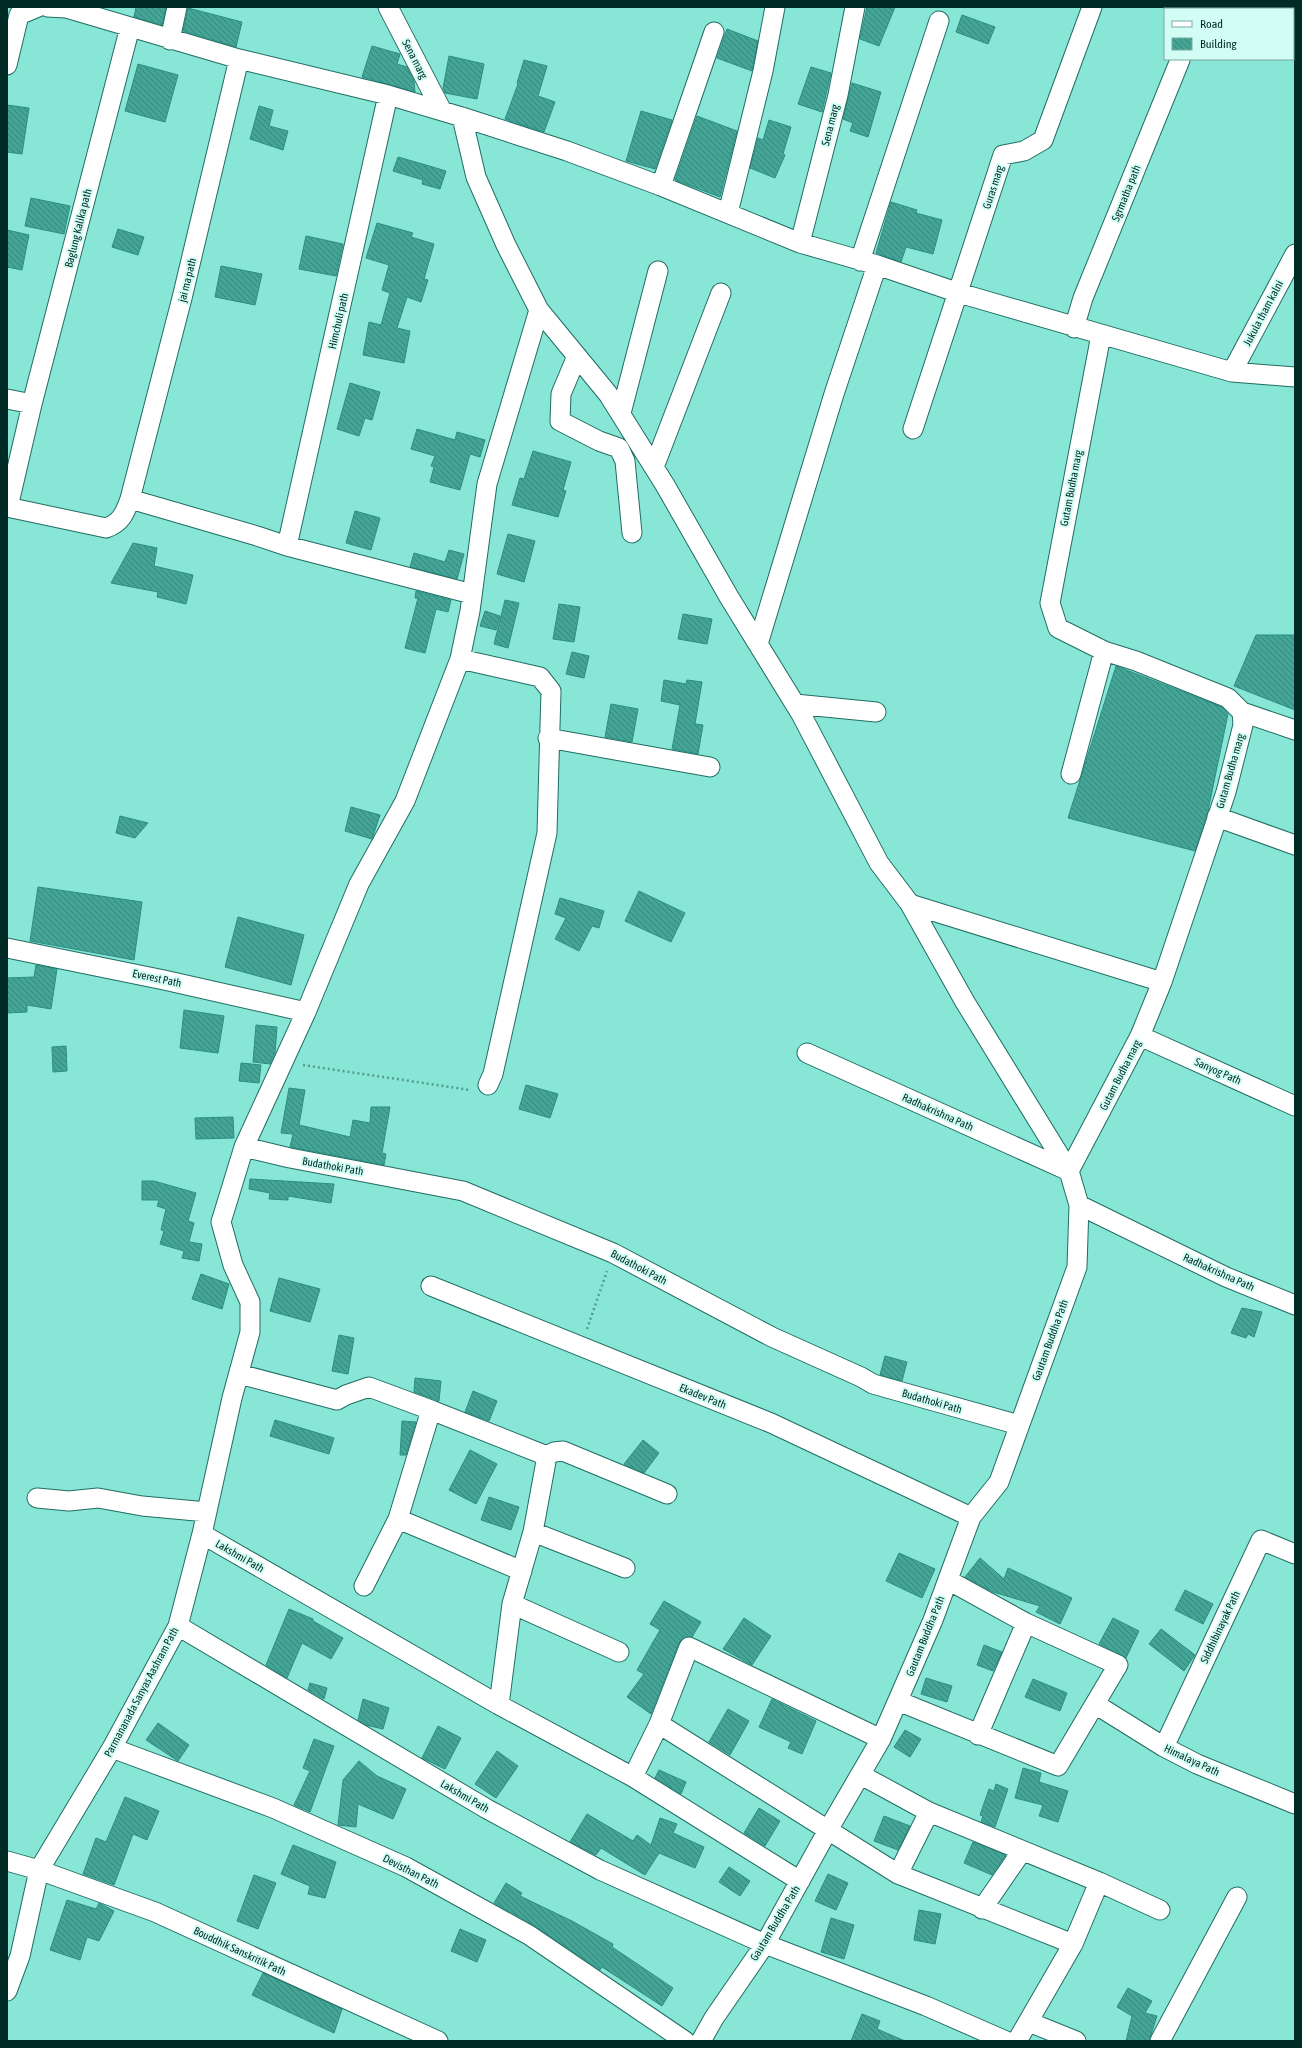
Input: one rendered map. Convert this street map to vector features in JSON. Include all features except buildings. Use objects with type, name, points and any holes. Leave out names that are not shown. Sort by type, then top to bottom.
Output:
[{"type":"street","points":[[7,65],[18,11],[38,7]]},
{"type":"street","points":[[47,7],[66,8],[170,40],[239,59],[388,95],[462,117],[567,151],[662,186],[800,243],[1074,328],[1232,372],[1295,377]]},
{"type":"street","points":[[170,40],[177,7]]},
{"type":"street","name":"Sena marg","points":[[388,7],[442,111]]},
{"type":"street","points":[[728,213],[763,71],[775,7]]},
{"type":"street","name":"Sena marg","points":[[800,243],[838,95],[855,7]]},
{"type":"street","name":"Guras marg","points":[[958,293],[1003,155],[1024,151],[1043,140],[1078,40],[1092,7]]},
{"type":"street","points":[[758,644],[834,394],[868,263],[939,21]]},
{"type":"street","name":"Baglung Kalika path","points":[[7,507],[32,404],[130,27]]},
{"type":"street","points":[[662,186],[714,32]]},
{"type":"street","name":"jai ma path","points":[[7,507],[106,528],[116,525],[125,514],[182,298],[239,59]]},
{"type":"street","name":"Sgrmatha path","points":[[1074,328],[1083,298],[1180,60]]},
{"type":"street","name":"Himchuli path","points":[[287,546],[388,95]]},
{"type":"street","points":[[462,117],[476,177],[506,245],[539,310],[621,413],[654,467],[794,704],[879,863],[910,904],[965,1002],[1069,1171],[1079,1205]]},
{"type":"street","name":"Jukula tham kalni","points":[[1232,372],[1295,254]]},
{"type":"street","points":[[621,413],[658,271]]},
{"type":"street","points":[[913,429],[958,293]]},
{"type":"street","points":[[654,467],[721,294]]},
{"type":"street","name":"Parmananada Sanyas Aashram Path","points":[[7,1991],[20,1956],[39,1870],[112,1748],[178,1626],[202,1534],[232,1398],[250,1332],[250,1302],[233,1265],[221,1222],[244,1147],[306,1012],[359,884],[405,801],[460,659],[472,594],[487,484],[539,310]]},
{"type":"street","name":"Gutam Budha marg","points":[[1069,1171],[1140,1036],[1162,982],[1226,792],[1243,725],[1242,712],[1228,698],[1136,660],[1104,651],[1058,628],[1050,603],[1101,335]]},
{"type":"street","points":[[577,356],[561,394],[560,421],[599,441],[619,448],[625,461],[632,533]]},
{"type":"street","points":[[7,399],[32,404]]},
{"type":"street","points":[[130,499],[287,546],[472,594]]},
{"type":"street","points":[[1071,774],[1104,651]]},
{"type":"street","points":[[460,659],[540,677],[551,691],[548,738],[547,833],[493,1074],[488,1085]]},
{"type":"street","points":[[794,704],[876,712]]},
{"type":"street","points":[[1242,712],[1295,730]]},
{"type":"street","points":[[548,738],[710,767]]},
{"type":"street","points":[[1217,817],[1295,845]]},
{"type":"street","points":[[910,904],[1162,982]]},
{"type":"street","name":"Everest Path","points":[[7,948],[164,980],[306,1012]]},
{"type":"street","name":"Sanyog Path","points":[[1140,1036],[1295,1106]]},
{"type":"street","name":"Radhakrishna Path","points":[[807,1053],[1069,1171]]},
{"type":"street","name":"Budathoki Path","points":[[244,1147],[290,1158],[463,1191],[613,1253],[772,1337],[861,1377],[873,1384],[1019,1425]]},
{"type":"street","name":"Radhakrishna Path","points":[[1079,1205],[1226,1277],[1295,1305]]},
{"type":"street","name":"Gautam Buddha Path","points":[[701,2041],[714,2018],[765,1944],[828,1830],[881,1739],[933,1620],[971,1517],[999,1482],[1078,1267],[1079,1205]]},
{"type":"street","name":"Ekadev Path","points":[[431,1286],[771,1423],[971,1517]]},
{"type":"street","points":[[239,1374],[337,1400],[346,1395],[369,1387],[547,1456]]},
{"type":"street","points":[[364,1586],[398,1519],[431,1410]]},
{"type":"street","points":[[500,1704],[512,1604],[533,1532],[547,1456],[554,1452],[563,1451],[667,1494]]},
{"type":"street","points":[[37,1498],[69,1501],[98,1498],[142,1506],[207,1512]]},
{"type":"street","points":[[398,1519],[522,1571]]},
{"type":"street","points":[[533,1532],[625,1568]]},
{"type":"street","name":"Lakshmi Path","points":[[202,1534],[500,1704],[633,1777],[800,1881]]},
{"type":"street","name":"Siddhibinayak Path","points":[[1164,1747],[1261,1540],[1295,1554]]},
{"type":"street","points":[[898,1701],[978,1735],[1058,1766],[1118,1665],[1026,1623],[948,1580]]},
{"type":"street","points":[[512,1604],[619,1652]]},
{"type":"street","points":[[978,1735],[1026,1623]]},
{"type":"street","name":"Lakshmi Path","points":[[178,1626],[487,1809],[600,1870],[765,1944],[926,2006],[1006,2041]]},
{"type":"street","points":[[633,1777],[659,1724],[689,1647],[881,1739]]},
{"type":"street","name":"Himalaya Path","points":[[1095,1704],[1164,1747],[1197,1764],[1295,1804]]},
{"type":"street","points":[[659,1724],[898,1874],[982,1909],[1073,1944]]},
{"type":"street","name":"Devisthan Path","points":[[112,1748],[274,1808],[406,1867],[528,1935],[686,2041]]},
{"type":"street","points":[[861,1775],[929,1812],[1099,1882],[1160,1910]]},
{"type":"street","points":[[898,1874],[929,1812]]},
{"type":"street","points":[[982,1909],[1022,1851]]},
{"type":"street","points":[[7,1861],[39,1870]]},
{"type":"street","name":"Bouddhik Sanskritik Path","points":[[39,1870],[155,1912],[438,2041]]},
{"type":"street","points":[[1017,2041],[1073,1944],[1099,1882]]},
{"type":"street","points":[[1160,2041],[1237,1897]]},
{"type":"street","points":[[1029,2022],[1076,2041]]},
{"type":"path","points":[[284,1062],[473,1090],[488,1085]]},
{"type":"path","points":[[581,1347],[613,1253]]}]
